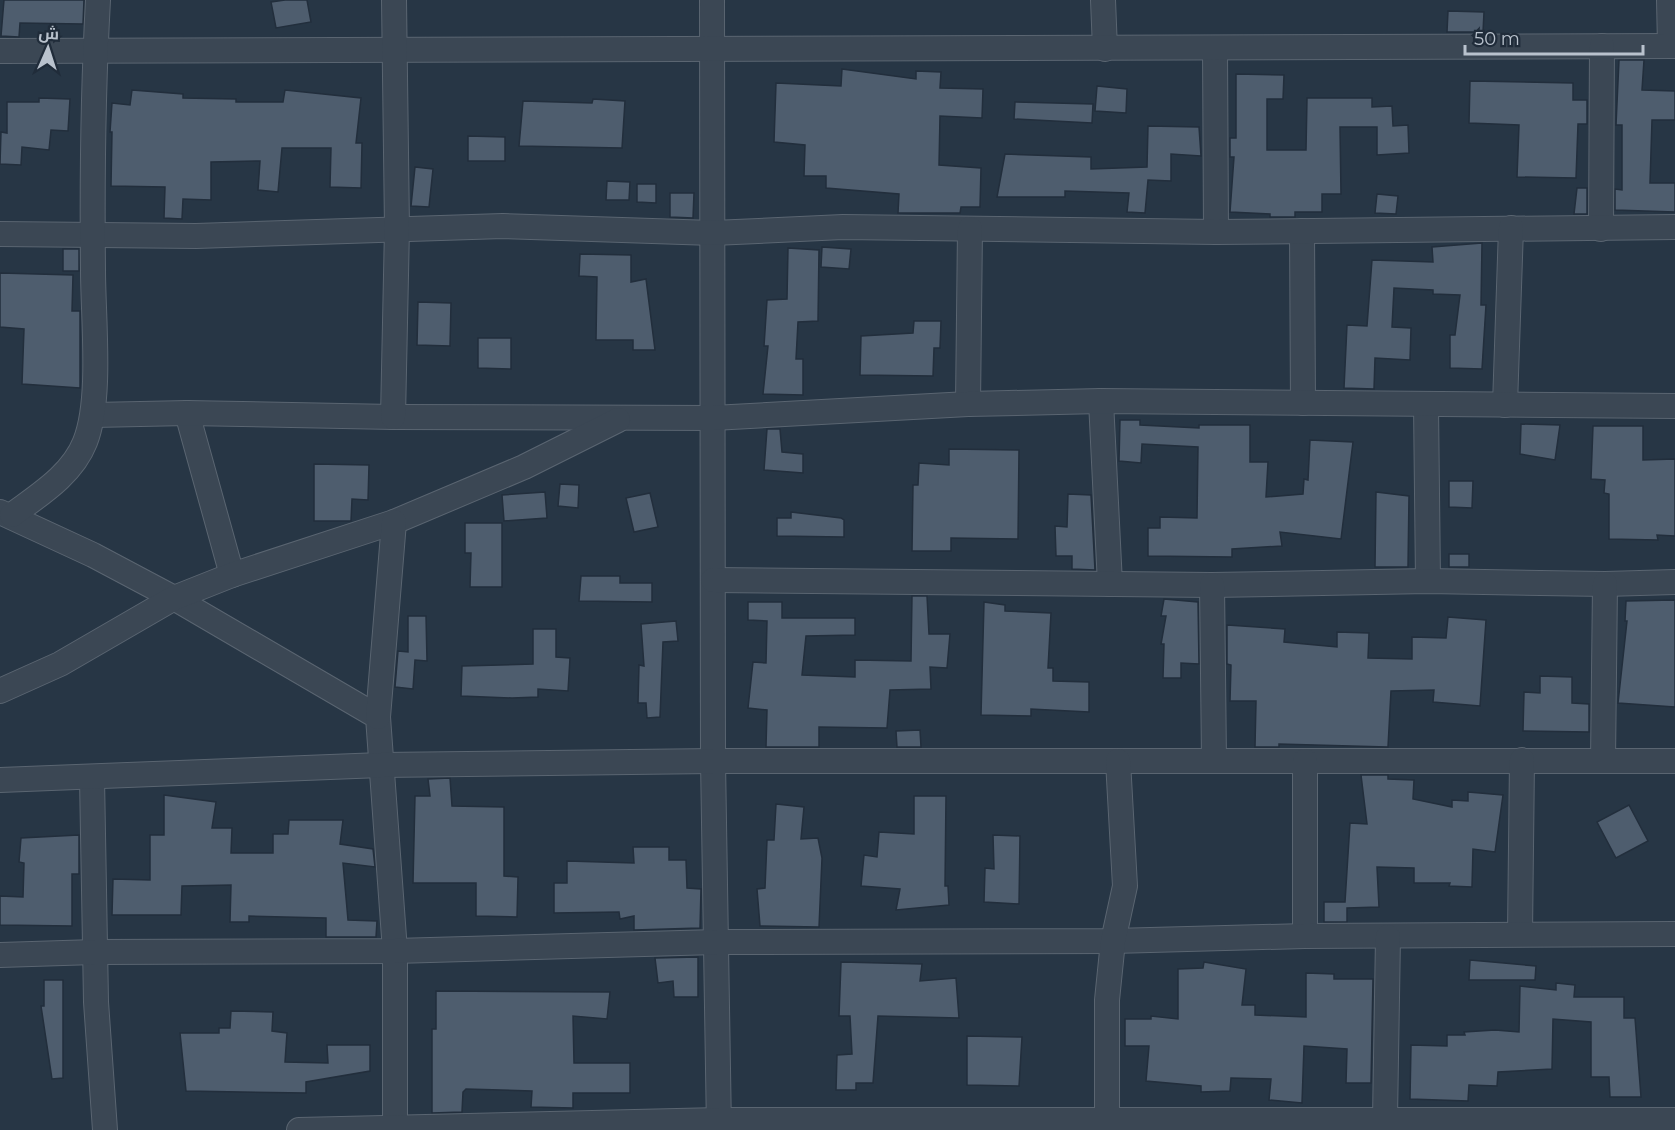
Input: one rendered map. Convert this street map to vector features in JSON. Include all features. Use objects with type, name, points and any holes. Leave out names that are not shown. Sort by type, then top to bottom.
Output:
[{"type":"street","points":[[6,514],[47,489],[73,463],[85,444],[94,415],[93,236],[95,49],[98,0]]},
{"type":"street","points":[[393,417],[397,228],[394,0]]},
{"type":"street","points":[[712,0],[713,761],[719,1125]]},
{"type":"street","points":[[1103,0],[1105,49]]},
{"type":"street","points":[[0,51],[396,48],[1215,49],[1672,46],[1669,0]]},
{"type":"street","points":[[1601,229],[1602,46]]},
{"type":"street","points":[[1215,49],[1216,232]]},
{"type":"street","points":[[0,234],[208,236],[503,226],[713,233],[843,227],[1216,232],[1675,227]]},
{"type":"street","points":[[1505,405],[1511,228]]},
{"type":"street","points":[[968,404],[970,230]]},
{"type":"street","points":[[1302,231],[1303,403]]},
{"type":"street","points":[[94,415],[187,413],[621,419],[713,417],[968,404],[1101,401],[1675,406]]},
{"type":"street","points":[[1101,401],[1110,584]]},
{"type":"street","points":[[1426,405],[1428,580]]},
{"type":"street","points":[[187,413],[232,575]]},
{"type":"street","points":[[0,691],[60,664],[174,598],[232,575],[394,522],[524,467],[621,419]]},
{"type":"street","points":[[6,514],[174,598],[378,717]]},
{"type":"street","points":[[394,522],[378,717],[395,951],[395,1129]]},
{"type":"street","points":[[713,580],[1212,585],[1428,580],[1605,584],[1675,582]]},
{"type":"street","points":[[1603,761],[1605,584]]},
{"type":"street","points":[[1212,585],[1214,761]]},
{"type":"street","points":[[1305,760],[1305,936]]},
{"type":"street","points":[[1520,934],[1522,760]]},
{"type":"street","points":[[0,780],[381,765],[713,761],[1675,761]]},
{"type":"street","points":[[1107,1125],[1107,1000],[1113,941],[1125,886],[1118,761]]},
{"type":"street","points":[[92,778],[94,952],[105,1130]]},
{"type":"street","points":[[0,955],[94,952],[395,951],[717,942],[1113,941],[1305,936],[1675,934]]},
{"type":"street","points":[[1385,1118],[1388,937]]},
{"type":"street","points":[[299,1130],[719,1125],[1314,1125],[1385,1118],[1514,1125],[1675,1120]]},
{"type":"building","points":[[4,0],[84,0],[83,24],[20,23],[19,37],[1,36]]},
{"type":"building","points":[[307,0],[311,22],[276,28],[271,2]]},
{"type":"building","points":[[1448,11],[1484,12],[1483,32],[1447,32]]},
{"type":"building","points":[[1619,60],[1644,60],[1642,90],[1675,91],[1675,120],[1652,120],[1650,183],[1675,183],[1675,212],[1615,210],[1615,189],[1622,190],[1622,125],[1616,125]]},
{"type":"building","points":[[842,69],[916,79],[916,71],[941,72],[940,88],[983,89],[982,118],[940,116],[939,165],[981,168],[980,207],[961,207],[960,213],[898,213],[899,194],[826,188],[826,176],[804,176],[805,145],[774,142],[776,83],[841,86]]},
{"type":"building","points":[[1236,74],[1284,75],[1283,99],[1267,99],[1267,150],[1306,150],[1307,98],[1372,98],[1372,107],[1392,106],[1393,126],[1408,125],[1409,153],[1377,155],[1377,127],[1340,127],[1341,194],[1322,194],[1322,212],[1295,212],[1295,217],[1270,217],[1270,214],[1230,212],[1234,157],[1230,157],[1230,138],[1236,138]]},
{"type":"building","points":[[1470,81],[1573,83],[1573,100],[1587,100],[1587,124],[1578,124],[1576,178],[1517,177],[1519,125],[1469,123]]},
{"type":"building","points":[[1097,86],[1127,89],[1126,113],[1095,111]]},
{"type":"building","points":[[132,90],[183,94],[183,98],[236,99],[236,102],[283,102],[285,90],[361,98],[356,143],[362,143],[361,188],[330,187],[331,148],[282,148],[278,192],[258,190],[260,161],[211,162],[211,200],[183,199],[182,219],[164,218],[165,187],[111,186],[112,103],[130,105]]},
{"type":"building","points":[[39,98],[70,99],[68,131],[51,130],[49,150],[22,147],[21,165],[0,164],[1,132],[7,133],[7,102],[39,102]]},
{"type":"building","points":[[593,99],[625,101],[622,148],[519,146],[523,101],[592,103]]},
{"type":"building","points":[[1015,102],[1093,104],[1092,123],[1014,119]]},
{"type":"building","points":[[1148,126],[1199,127],[1201,156],[1171,154],[1171,181],[1148,180],[1145,213],[1127,212],[1129,193],[1065,191],[1065,197],[997,197],[1005,154],[1091,157],[1091,169],[1147,167]]},
{"type":"building","points":[[468,136],[505,137],[505,161],[468,161]]},
{"type":"building","points":[[415,167],[433,169],[429,207],[411,206]]},
{"type":"building","points":[[607,181],[630,182],[629,200],[606,200]]},
{"type":"building","points":[[637,184],[656,184],[656,203],[637,202]]},
{"type":"building","points":[[1577,188],[1587,188],[1587,214],[1574,214]]},
{"type":"building","points":[[670,193],[694,193],[693,218],[670,217]]},
{"type":"building","points":[[1377,194],[1398,196],[1396,214],[1375,213]]},
{"type":"building","points":[[1482,243],[1481,305],[1486,305],[1482,369],[1450,368],[1450,335],[1455,335],[1460,295],[1433,294],[1433,290],[1394,288],[1392,327],[1411,328],[1410,360],[1375,358],[1374,389],[1344,388],[1347,325],[1367,326],[1372,260],[1433,262],[1432,247]]},
{"type":"building","points":[[822,247],[851,249],[849,269],[821,267]]},
{"type":"building","points":[[788,248],[819,250],[818,321],[798,322],[796,359],[803,359],[803,395],[763,394],[768,346],[764,346],[767,300],[787,299]]},
{"type":"building","points":[[63,249],[79,249],[79,271],[63,271]]},
{"type":"building","points":[[580,254],[631,255],[631,282],[646,279],[655,350],[633,350],[633,340],[596,340],[597,277],[579,276]]},
{"type":"building","points":[[0,273],[73,275],[72,311],[80,311],[80,388],[22,384],[24,329],[0,327]]},
{"type":"building","points":[[418,302],[451,303],[450,346],[417,345]]},
{"type":"building","points":[[914,321],[941,321],[940,348],[934,348],[933,376],[860,375],[861,336],[913,333]]},
{"type":"building","points":[[478,338],[511,338],[511,369],[478,368]]},
{"type":"building","points":[[1120,420],[1140,420],[1140,425],[1199,428],[1199,425],[1250,425],[1250,462],[1268,462],[1266,497],[1303,494],[1304,479],[1308,480],[1310,440],[1353,442],[1341,539],[1280,532],[1282,546],[1232,549],[1232,557],[1148,556],[1148,528],[1160,528],[1160,517],[1197,518],[1198,447],[1142,444],[1141,463],[1119,461]]},
{"type":"building","points":[[1521,424],[1560,425],[1555,460],[1520,454]]},
{"type":"building","points":[[1593,426],[1643,426],[1643,460],[1675,459],[1675,536],[1657,535],[1658,540],[1609,539],[1609,494],[1604,493],[1605,480],[1591,479]]},
{"type":"building","points":[[767,429],[780,429],[782,452],[803,454],[803,473],[764,470]]},
{"type":"building","points":[[949,449],[1019,450],[1018,539],[951,538],[951,551],[912,551],[913,485],[918,485],[919,463],[949,465]]},
{"type":"building","points":[[314,464],[369,465],[368,500],[352,499],[351,521],[314,521]]},
{"type":"building","points":[[1449,481],[1473,481],[1472,508],[1449,507]]},
{"type":"building","points":[[560,484],[579,485],[578,508],[558,506]]},
{"type":"building","points":[[545,492],[547,518],[504,521],[502,495]]},
{"type":"building","points":[[1376,492],[1409,496],[1408,567],[1375,567]]},
{"type":"building","points":[[650,493],[658,527],[634,532],[626,498]]},
{"type":"building","points":[[1068,494],[1091,495],[1095,570],[1072,569],[1072,556],[1056,556],[1055,526],[1067,527]]},
{"type":"building","points":[[791,512],[841,518],[844,520],[844,537],[777,536],[777,518],[791,518]]},
{"type":"building","points":[[465,523],[502,523],[502,587],[470,587],[471,553],[465,553]]},
{"type":"building","points":[[1449,554],[1469,554],[1469,567],[1449,567]]},
{"type":"building","points":[[581,576],[620,576],[620,583],[652,583],[652,602],[579,601]]},
{"type":"building","points":[[912,596],[927,596],[929,634],[950,634],[947,668],[930,667],[931,689],[890,690],[887,728],[819,727],[819,747],[766,747],[767,710],[748,708],[753,662],[766,663],[767,621],[748,620],[748,602],[782,602],[782,618],[855,618],[855,635],[806,636],[802,675],[855,677],[855,660],[911,661]]},
{"type":"building","points":[[1164,599],[1198,602],[1199,664],[1181,663],[1181,678],[1163,678],[1164,644],[1161,644],[1166,616],[1161,616]]},
{"type":"building","points":[[1675,600],[1675,707],[1618,703],[1627,621],[1625,621],[1626,601]]},
{"type":"building","points":[[984,602],[1005,605],[1005,611],[1051,613],[1048,668],[1053,668],[1053,681],[1089,682],[1089,712],[1031,709],[1031,716],[981,715]]},
{"type":"building","points":[[408,616],[426,616],[427,661],[415,660],[413,689],[395,687],[398,651],[408,652]]},
{"type":"building","points":[[1448,617],[1486,620],[1480,706],[1433,702],[1434,690],[1391,691],[1388,747],[1279,744],[1279,747],[1255,747],[1256,701],[1230,701],[1231,665],[1227,664],[1227,625],[1285,629],[1284,642],[1337,647],[1337,632],[1369,633],[1368,658],[1412,659],[1412,637],[1446,638]]},
{"type":"building","points":[[676,621],[678,641],[663,642],[660,717],[647,718],[646,703],[638,703],[639,665],[644,666],[641,624]]},
{"type":"building","points":[[533,629],[556,629],[556,657],[570,658],[568,691],[538,689],[538,697],[461,696],[462,666],[533,664]]},
{"type":"building","points":[[1540,676],[1572,677],[1572,703],[1589,704],[1589,732],[1523,731],[1524,692],[1540,693]]},
{"type":"building","points":[[920,730],[921,747],[897,747],[896,731]]},
{"type":"building","points":[[1361,775],[1388,775],[1388,779],[1414,780],[1413,799],[1452,807],[1452,800],[1468,801],[1468,792],[1503,795],[1495,852],[1473,849],[1472,887],[1449,886],[1450,883],[1414,883],[1414,868],[1377,867],[1379,907],[1347,908],[1347,922],[1324,922],[1324,902],[1345,902],[1350,823],[1367,824]]},
{"type":"building","points":[[450,778],[452,806],[504,807],[504,876],[518,877],[517,917],[476,916],[476,883],[413,883],[415,796],[430,796],[428,779]]},
{"type":"building","points":[[164,795],[216,802],[212,828],[232,828],[231,853],[273,853],[273,834],[288,834],[289,820],[343,820],[340,844],[373,849],[375,867],[343,863],[348,920],[377,921],[376,937],[326,937],[326,918],[249,916],[249,922],[230,922],[231,885],[182,886],[181,915],[112,915],[113,879],[150,880],[150,835],[164,835]]},
{"type":"building","points":[[914,796],[946,796],[945,886],[948,886],[949,905],[896,910],[900,889],[861,886],[864,855],[877,857],[879,832],[914,834]]},
{"type":"building","points":[[776,804],[804,807],[801,839],[818,838],[822,858],[819,927],[760,926],[757,889],[765,888],[767,840],[774,840]]},
{"type":"building","points":[[1629,805],[1648,841],[1616,858],[1597,822]]},
{"type":"building","points":[[79,835],[79,874],[72,874],[72,926],[0,925],[0,896],[23,897],[24,863],[19,862],[21,838]]},
{"type":"building","points":[[993,835],[1020,836],[1019,904],[984,902],[985,868],[994,869]]},
{"type":"building","points":[[633,847],[669,847],[669,860],[686,860],[687,888],[701,889],[700,928],[634,930],[634,916],[620,919],[619,912],[554,913],[554,883],[567,883],[567,861],[634,863]]},
{"type":"building","points":[[698,957],[698,997],[674,997],[673,981],[658,983],[655,958]]},
{"type":"building","points":[[1470,960],[1536,966],[1535,980],[1469,980]]},
{"type":"building","points":[[841,962],[922,964],[920,981],[956,978],[959,1018],[878,1016],[873,1083],[856,1083],[856,1090],[836,1090],[837,1055],[852,1054],[850,1016],[839,1016]]},
{"type":"building","points":[[1204,962],[1246,969],[1242,1005],[1255,1005],[1255,1015],[1306,1017],[1306,973],[1334,974],[1334,979],[1373,979],[1371,1083],[1346,1083],[1347,1049],[1304,1046],[1302,1103],[1269,1100],[1271,1079],[1231,1078],[1230,1091],[1201,1092],[1201,1086],[1146,1081],[1149,1046],[1125,1046],[1125,1019],[1151,1019],[1151,1016],[1178,1019],[1178,969],[1203,968]]},
{"type":"building","points":[[44,980],[63,980],[63,1078],[52,1079],[41,1006],[44,1006]]},
{"type":"building","points":[[1556,983],[1575,985],[1574,997],[1624,997],[1624,1018],[1635,1018],[1641,1097],[1610,1097],[1609,1077],[1591,1077],[1591,1022],[1553,1019],[1552,1069],[1498,1072],[1497,1086],[1469,1085],[1468,1101],[1410,1099],[1411,1045],[1447,1046],[1447,1035],[1465,1035],[1464,1032],[1495,1030],[1519,1032],[1520,986],[1556,990]]},
{"type":"building","points":[[436,991],[610,992],[607,1019],[573,1016],[574,1063],[630,1063],[630,1093],[573,1093],[573,1108],[531,1107],[532,1091],[466,1089],[463,1092],[462,1112],[432,1113],[432,1029],[436,1029]]},
{"type":"building","points":[[231,1011],[273,1012],[272,1031],[287,1033],[285,1062],[328,1063],[327,1045],[370,1045],[370,1071],[306,1082],[306,1093],[186,1091],[180,1033],[219,1033],[219,1028],[230,1028]]},
{"type":"building","points":[[967,1036],[1022,1037],[1019,1086],[967,1085]]}]
